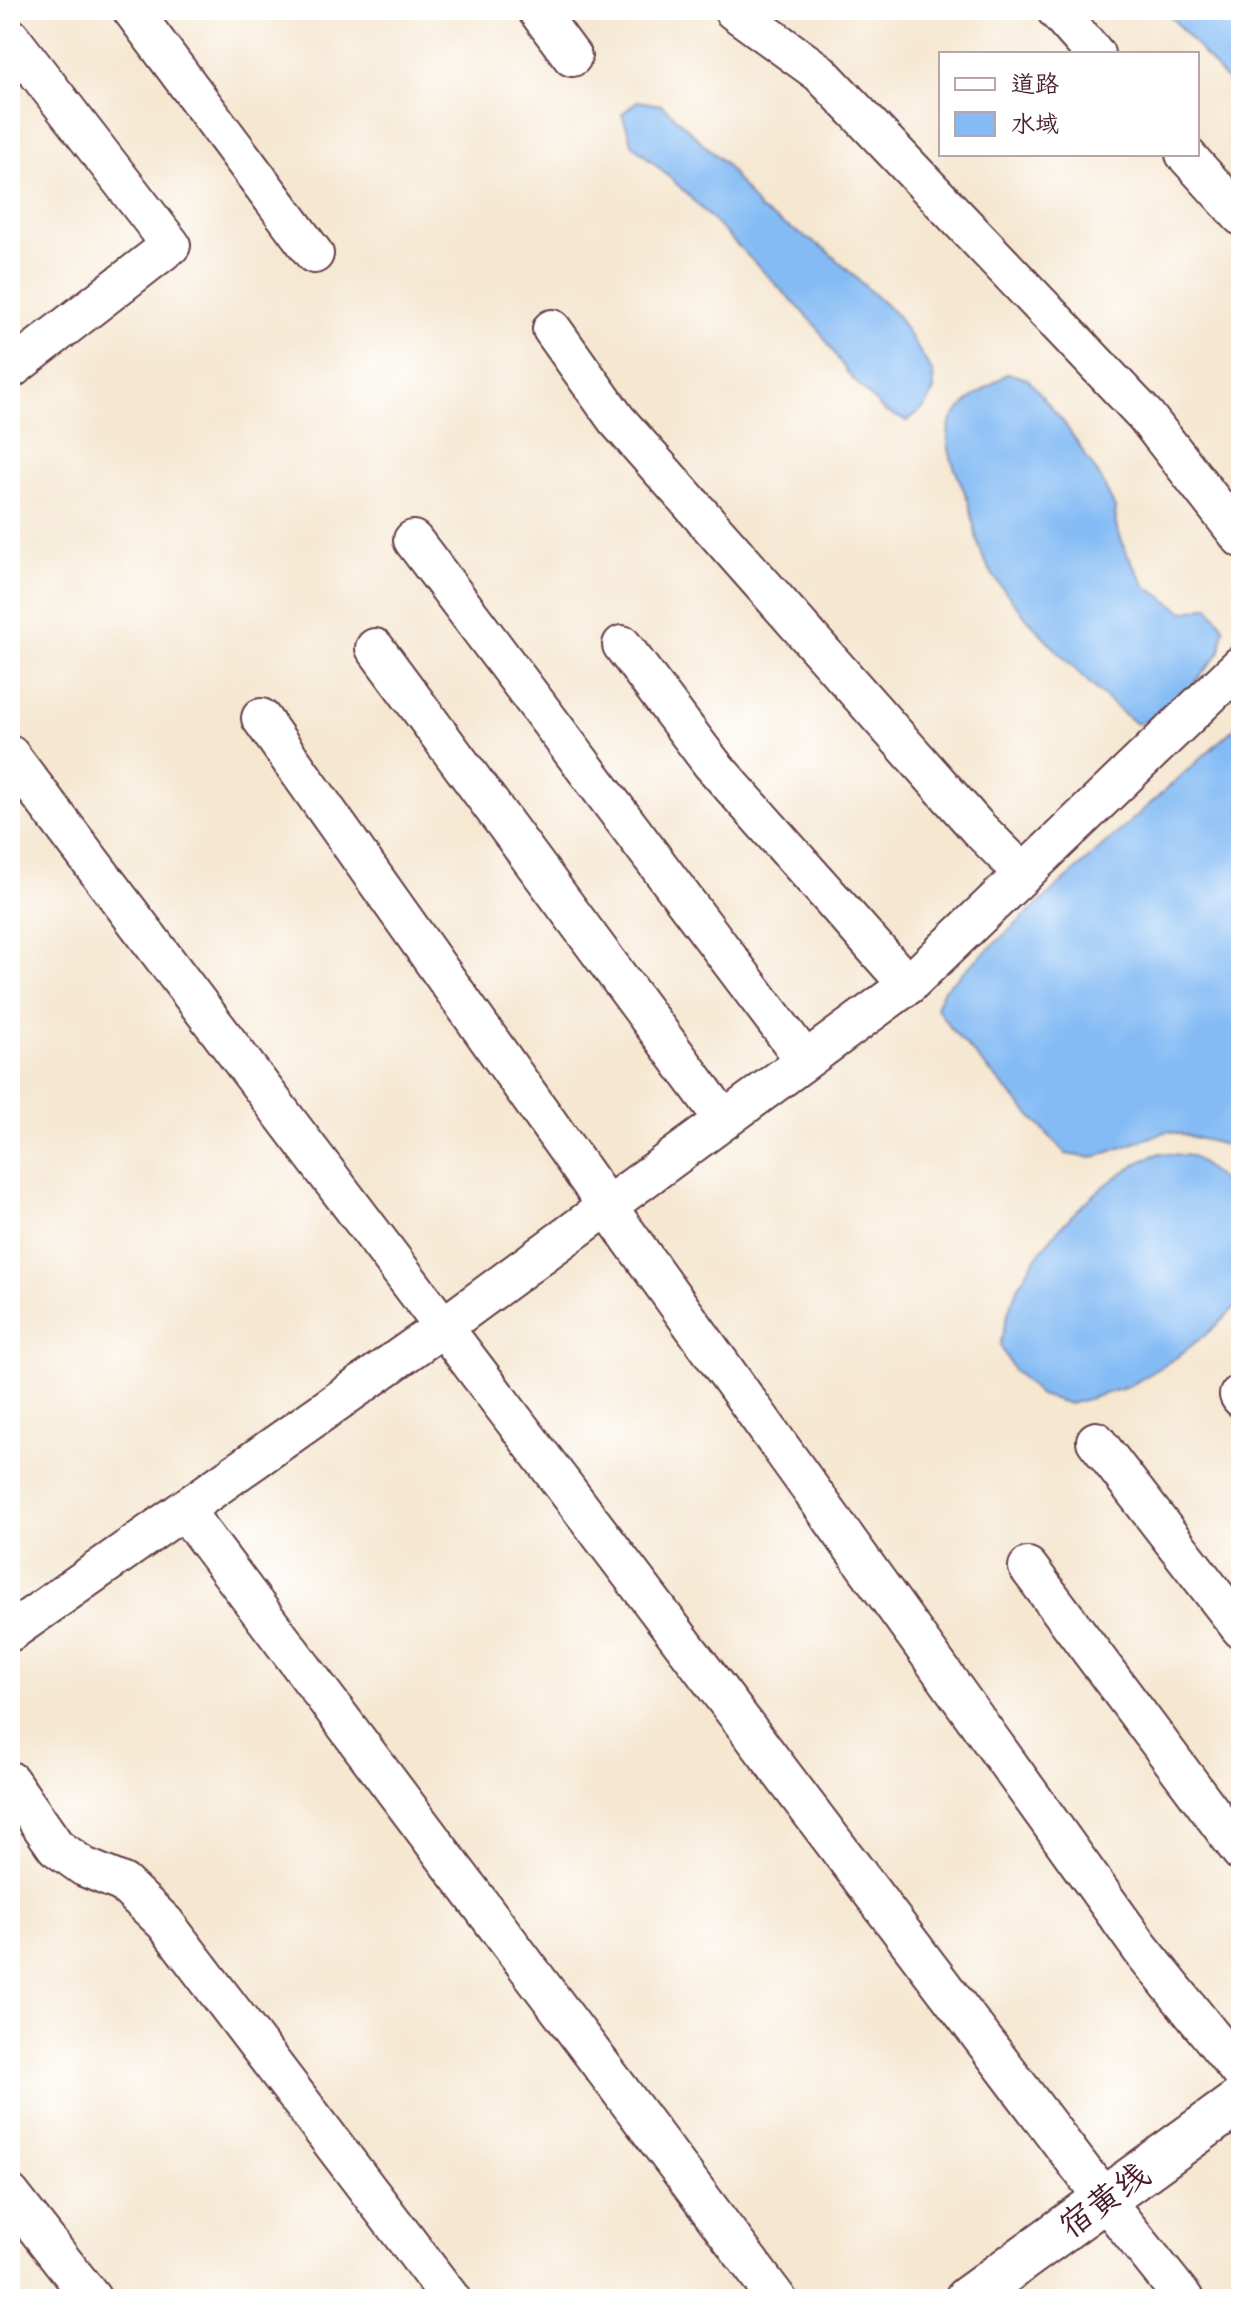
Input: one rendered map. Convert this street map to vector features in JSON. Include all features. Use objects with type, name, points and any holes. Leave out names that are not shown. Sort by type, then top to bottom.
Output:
[{"type":"main road","name":"宿黄线","points":[[967,2299],[1241,2100]]},
{"type":"street","points":[[132,10],[314,254]]},
{"type":"street","points":[[537,10],[572,57]]},
{"type":"street","points":[[733,10],[820,73],[1145,415],[1241,538]]},
{"type":"street","points":[[1056,10],[1093,52]]},
{"type":"street","points":[[10,37],[171,245],[10,370]]},
{"type":"street","points":[[1187,156],[1241,216]]},
{"type":"street","points":[[552,329],[616,419],[977,827],[1024,874]]},
{"type":"street","points":[[413,540],[805,1060]]},
{"type":"street","points":[[622,645],[712,764],[908,985]]},
{"type":"street","points":[[375,648],[724,1120]]},
{"type":"street","points":[[10,1632],[443,1327],[908,985],[1241,665]]},
{"type":"street","points":[[261,718],[1141,1949],[1241,2073]]},
{"type":"street","points":[[10,755],[1104,2199],[1184,2299]]},
{"type":"street","points":[[1096,1441],[1241,1629]]},
{"type":"street","points":[[184,1510],[777,2299]]},
{"type":"street","points":[[1028,1567],[1241,1852]]},
{"type":"street","points":[[10,1781],[56,1847],[84,1867],[123,1883],[165,1923],[451,2299]]},
{"type":"street","points":[[10,2194],[92,2299]]},
{"type":"water","points":[[1165,10],[1241,10],[1241,97]]},
{"type":"water","points":[[637,101],[662,105],[725,164],[760,210],[825,249],[898,317],[933,373],[934,390],[926,406],[907,421],[884,411],[849,375],[815,324],[680,187],[633,145],[622,114]]},
{"type":"water","points":[[1008,373],[1028,379],[1064,423],[1101,479],[1115,508],[1116,525],[1127,554],[1146,586],[1184,612],[1209,606],[1224,628],[1220,652],[1179,702],[1156,718],[1136,724],[1093,686],[1015,604],[980,551],[969,503],[951,458],[949,429],[963,406]]},
{"type":"water","points":[[1241,722],[1241,1155],[1230,1146],[1168,1131],[1092,1158],[1066,1154],[952,1030],[936,1007],[944,989]]},
{"type":"water","points":[[1160,1153],[1192,1156],[1224,1182],[1235,1202],[1241,1206],[1241,1255],[1236,1259],[1236,1306],[1177,1357],[1128,1387],[1070,1404],[1040,1395],[1014,1371],[1000,1345],[1009,1309],[1024,1276],[1055,1233],[1096,1193],[1139,1162]]}]
